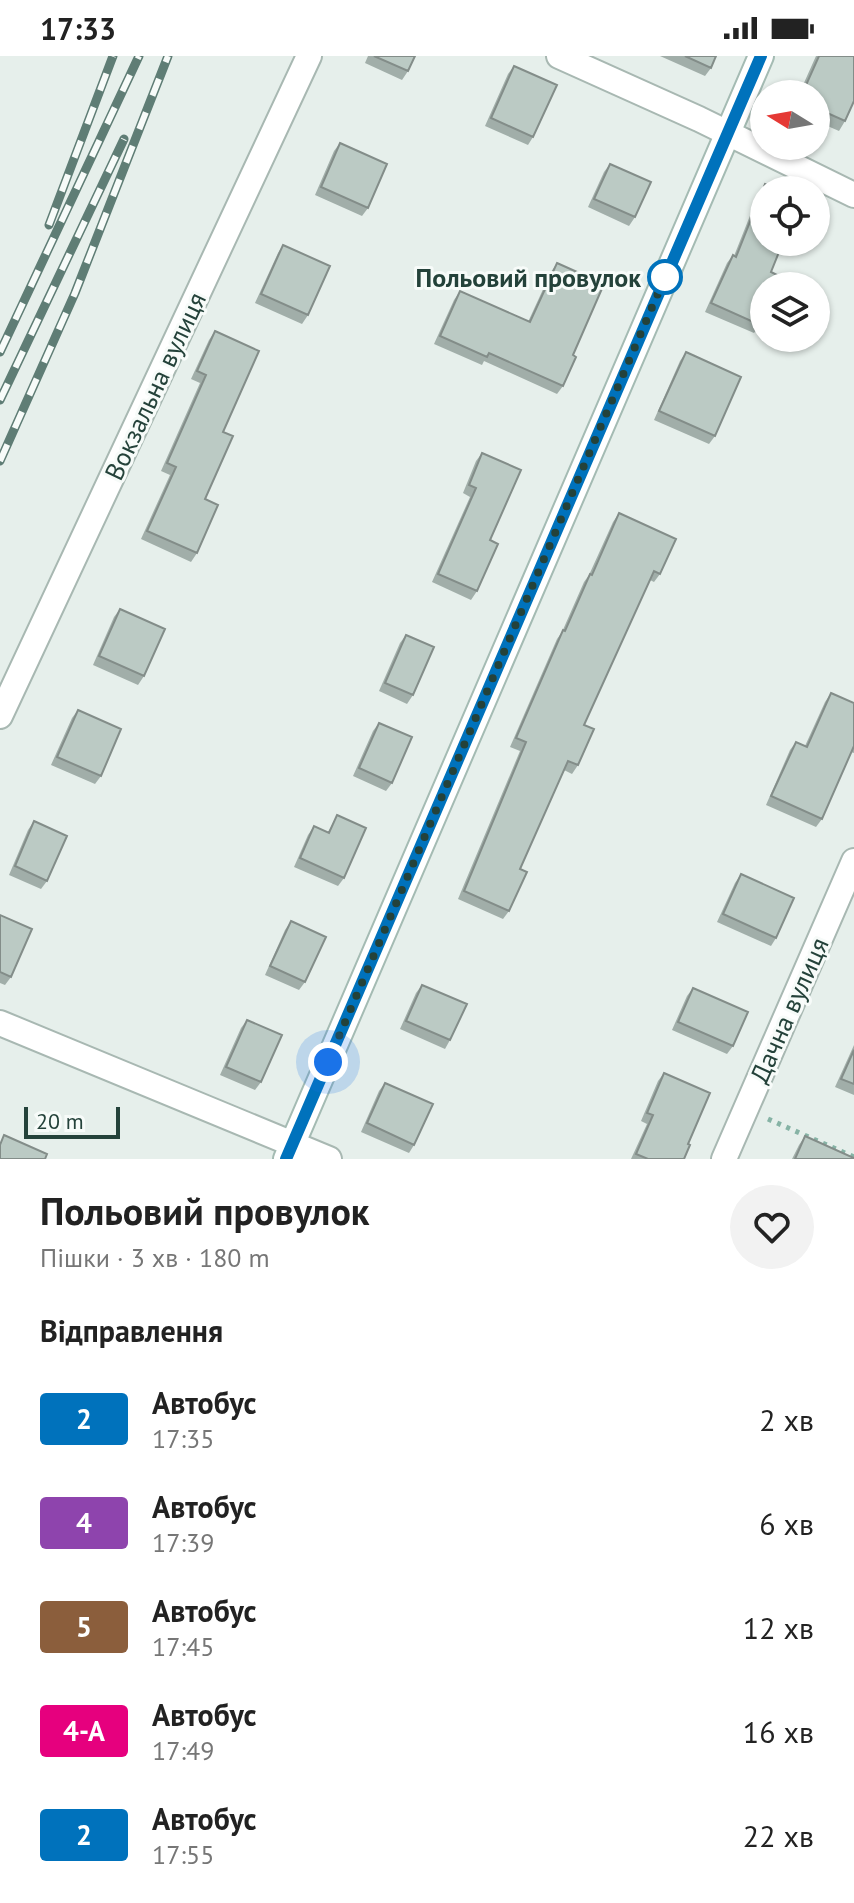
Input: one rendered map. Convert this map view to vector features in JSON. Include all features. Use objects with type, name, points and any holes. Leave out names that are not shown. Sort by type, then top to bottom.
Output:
[{"type":"street","name":"Вокзальна вулиця","points":[[0,716],[309,56]]},
{"type":"street","points":[[559,56],[854,195]]},
{"type":"street","points":[[290,1152],[761,56]]},
{"type":"street","name":"Дачна вулиця","points":[[724,1159],[854,861]]},
{"type":"street","points":[[0,1023],[290,1152],[329,1159]]},
{"type":"path","points":[[745,1109],[854,1157]]},
{"type":"building","points":[[374,56],[415,56],[408,71]]},
{"type":"building","points":[[685,56],[716,56],[711,68]]},
{"type":"building","points":[[819,56],[854,56],[854,101],[845,121],[830,114],[830,80],[808,80]]},
{"type":"building","points":[[514,66],[557,85],[533,137],[491,118]]},
{"type":"building","points":[[340,143],[387,164],[368,208],[321,187]]},
{"type":"building","points":[[610,164],[651,182],[635,217],[594,199]]},
{"type":"building","points":[[750,222],[750,256],[777,256],[771,272],[750,272],[750,321],[711,303],[733,255],[736,257]]},
{"type":"building","points":[[283,245],[330,266],[308,315],[261,294]]},
{"type":"building","points":[[557,263],[604,284],[563,386],[489,353],[487,357],[440,336],[460,291],[530,322]]},
{"type":"building","points":[[215,331],[259,351],[223,432],[233,436],[205,499],[218,505],[197,553],[147,531],[176,467],[167,463],[206,375],[197,371]]},
{"type":"building","points":[[686,352],[741,377],[715,436],[659,411]]},
{"type":"building","points":[[482,453],[521,470],[490,540],[498,544],[477,591],[438,574],[476,488],[469,485]]},
{"type":"building","points":[[619,513],[676,539],[660,574],[654,571],[584,725],[594,729],[578,765],[568,761],[520,869],[527,872],[509,911],[464,891],[526,742],[516,738]]},
{"type":"building","points":[[120,609],[165,629],[144,676],[99,656]]},
{"type":"building","points":[[406,635],[434,647],[413,695],[385,683]]},
{"type":"building","points":[[831,693],[854,703],[854,746],[822,819],[771,796],[796,742],[807,747]]},
{"type":"building","points":[[78,710],[121,729],[101,776],[57,757]]},
{"type":"building","points":[[379,723],[412,737],[392,783],[359,768]]},
{"type":"building","points":[[337,815],[366,828],[344,878],[300,858],[314,826],[329,833]]},
{"type":"building","points":[[34,821],[67,836],[47,881],[15,866]]},
{"type":"building","points":[[741,874],[794,898],[776,938],[723,914]]},
{"type":"building","points":[[0,915],[32,929],[11,977],[0,972]]},
{"type":"building","points":[[291,921],[326,937],[305,982],[270,966]]},
{"type":"building","points":[[422,985],[467,1004],[450,1040],[406,1021]]},
{"type":"building","points":[[693,988],[748,1012],[733,1046],[678,1022]]},
{"type":"building","points":[[247,1020],[282,1035],[261,1082],[226,1067]]},
{"type":"building","points":[[854,1050],[854,1084],[841,1079]]},
{"type":"building","points":[[664,1073],[710,1093],[684,1159],[648,1159],[636,1154],[653,1115],[647,1113]]},
{"type":"building","points":[[385,1083],[433,1104],[414,1145],[367,1123]]},
{"type":"building","points":[[4,1135],[47,1154],[45,1159],[0,1159]]},
{"type":"building","points":[[805,1136],[854,1158],[854,1159],[795,1159]]},
{"type":"railway","points":[[49,225],[113,56]]},
{"type":"railway","points":[[0,352],[139,56]]},
{"type":"railway","points":[[0,461],[75,293],[168,56]]},
{"type":"railway","points":[[0,400],[124,139]]},
{"type":"bus line","name":"2","points":[[286,1159],[761,56]]},
{"type":"place","name":"Польовий провулок","points":[[665,277]]},
{"type":"route","points":[[328,1062],[665,277]]}]
